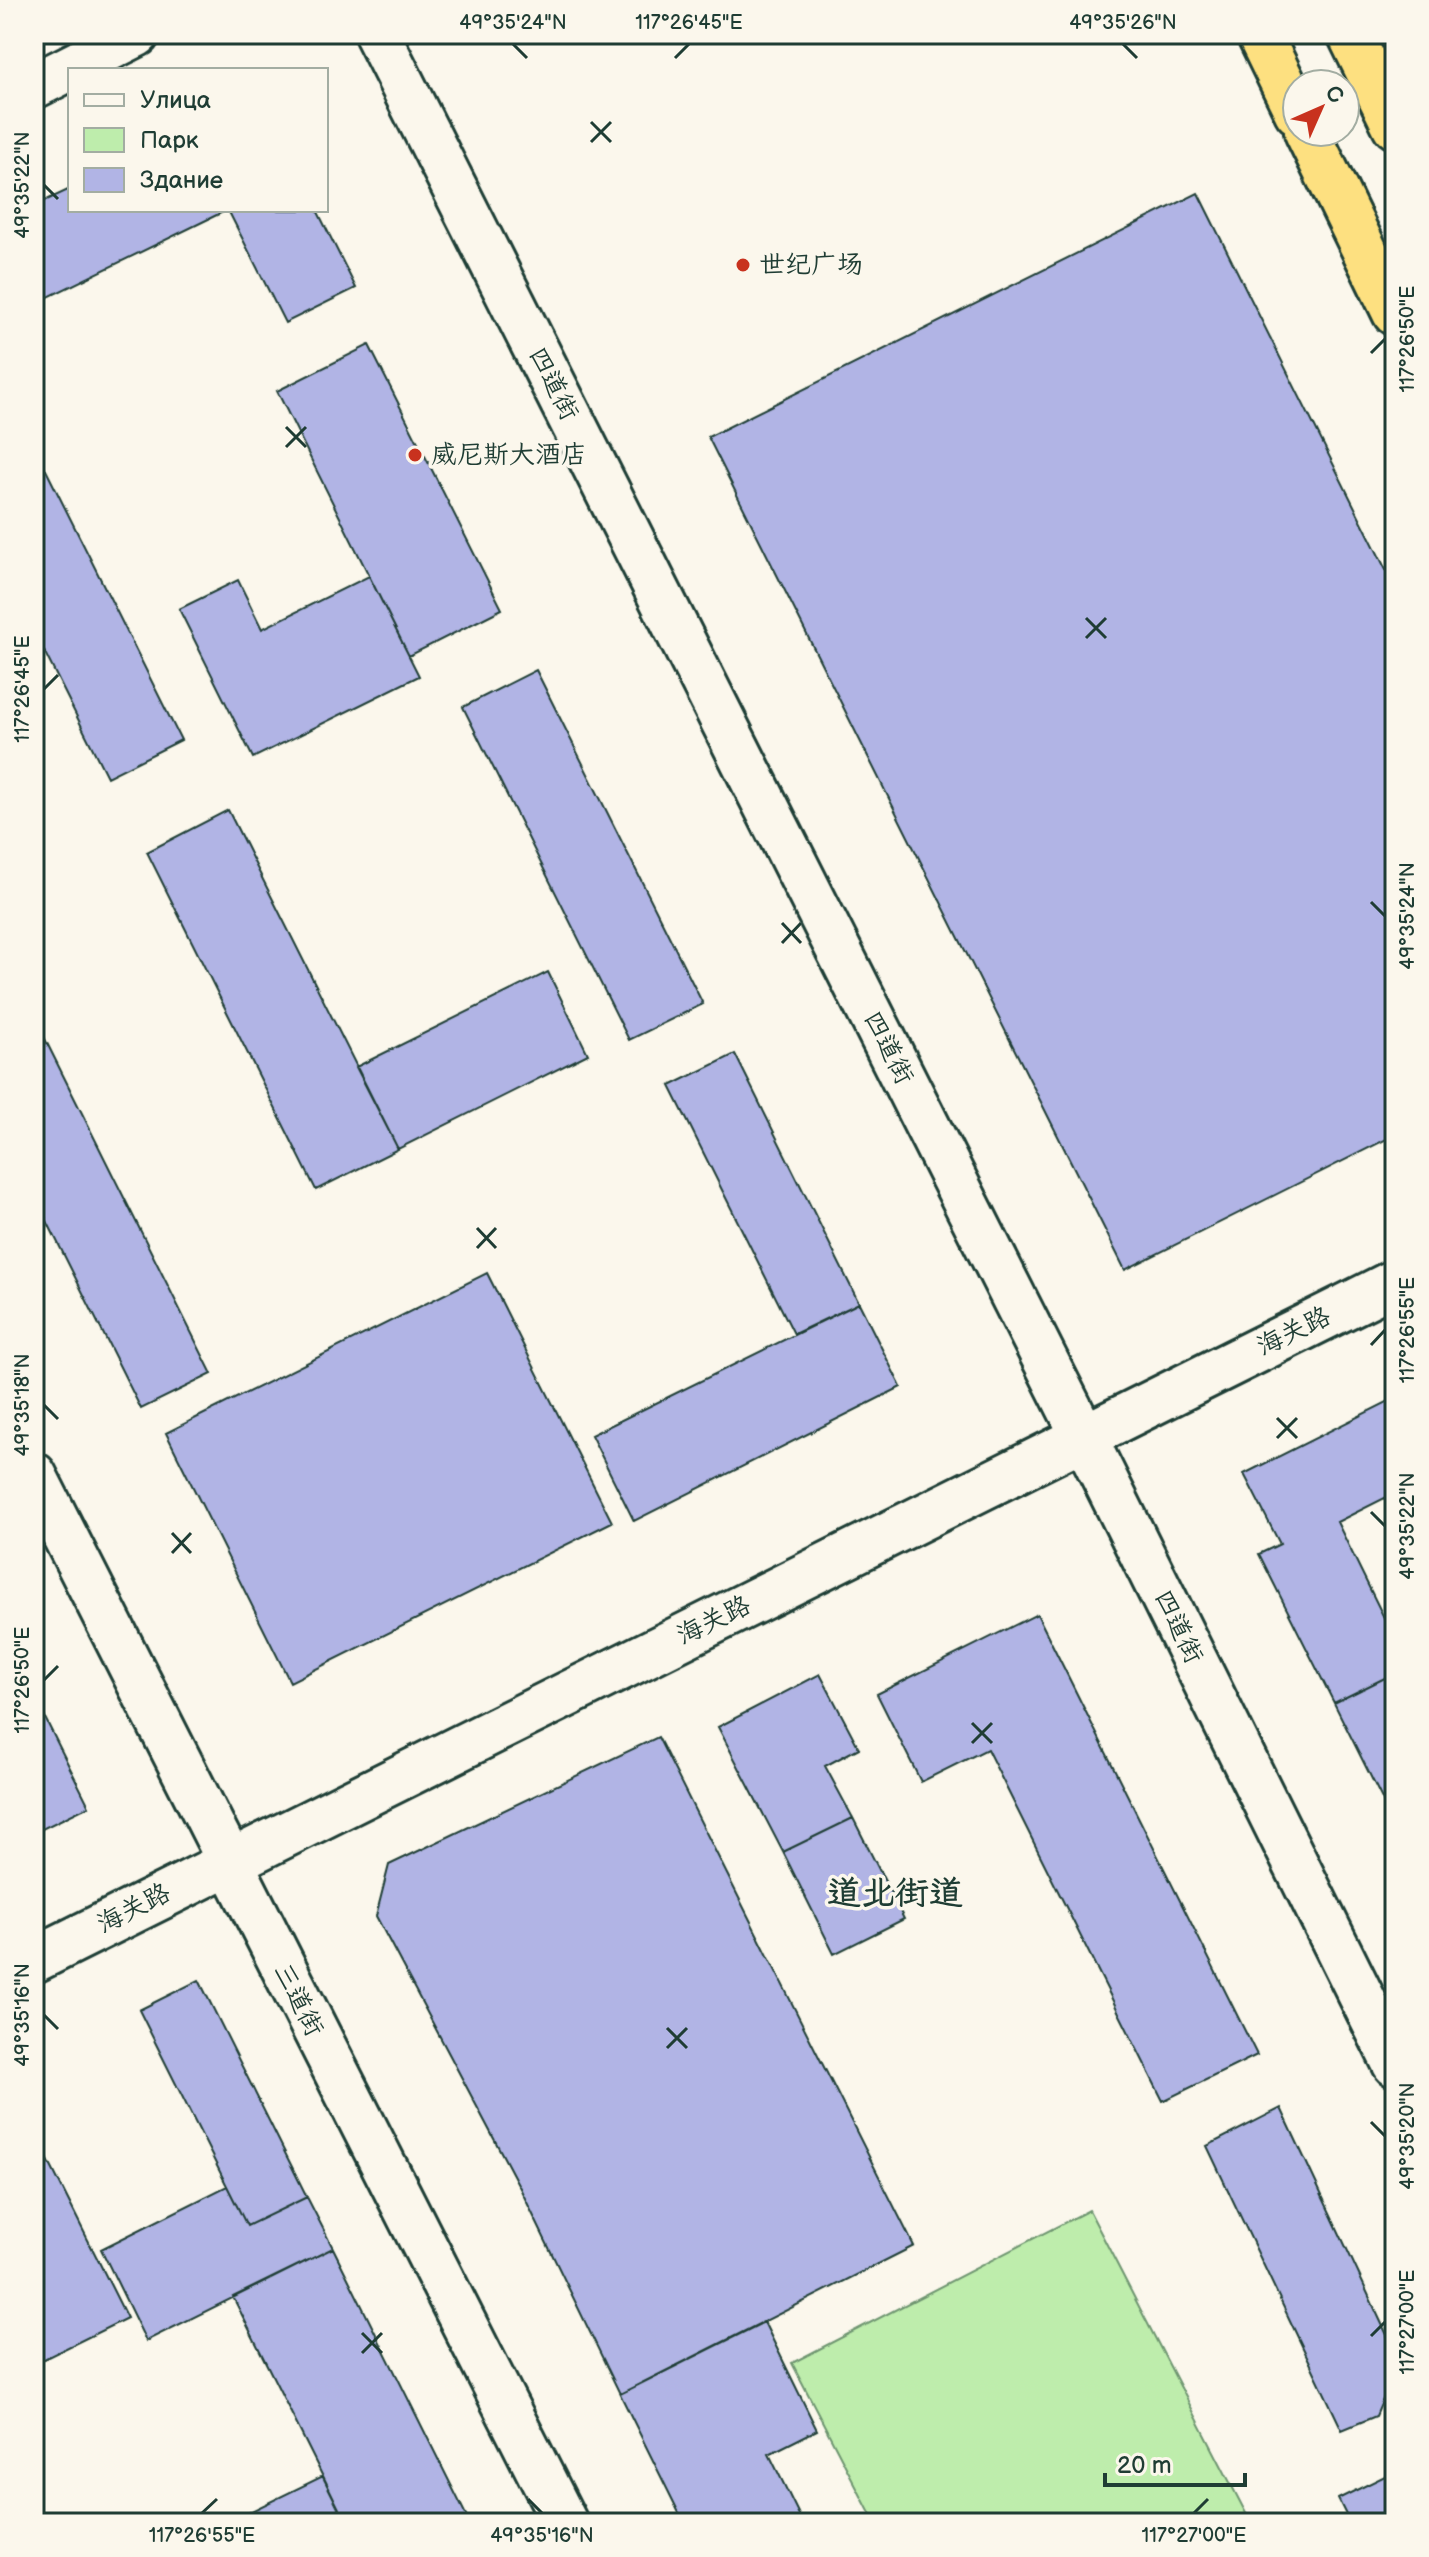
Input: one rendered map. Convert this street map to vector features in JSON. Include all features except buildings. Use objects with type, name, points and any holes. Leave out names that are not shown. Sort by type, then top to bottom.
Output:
[{"type":"highway","points":[[1259,34],[1281,79]]},
{"type":"highway","points":[[1350,34],[1395,126]]},
{"type":"highway","points":[[1315,148],[1395,313]]},
{"type":"street","points":[[70,68],[137,34]]},
{"type":"street","name":"四道街","points":[[377,34],[1084,1437],[1395,2064]]},
{"type":"street","points":[[34,86],[68,69]]},
{"type":"street","name":"海关路","points":[[34,1960],[1395,1282]]},
{"type":"street","name":"三道街","points":[[34,1475],[565,2523]]},
{"type":"green space","points":[[1089,2210],[1251,2523],[875,2523],[792,2363]]},
{"type":"place","name":"世纪广场","points":[[743,265]]},
{"type":"place","name":"威尼斯大酒店","points":[[415,455]]},
{"type":"district","name":"道北街道","points":[[895,1893]]}]
